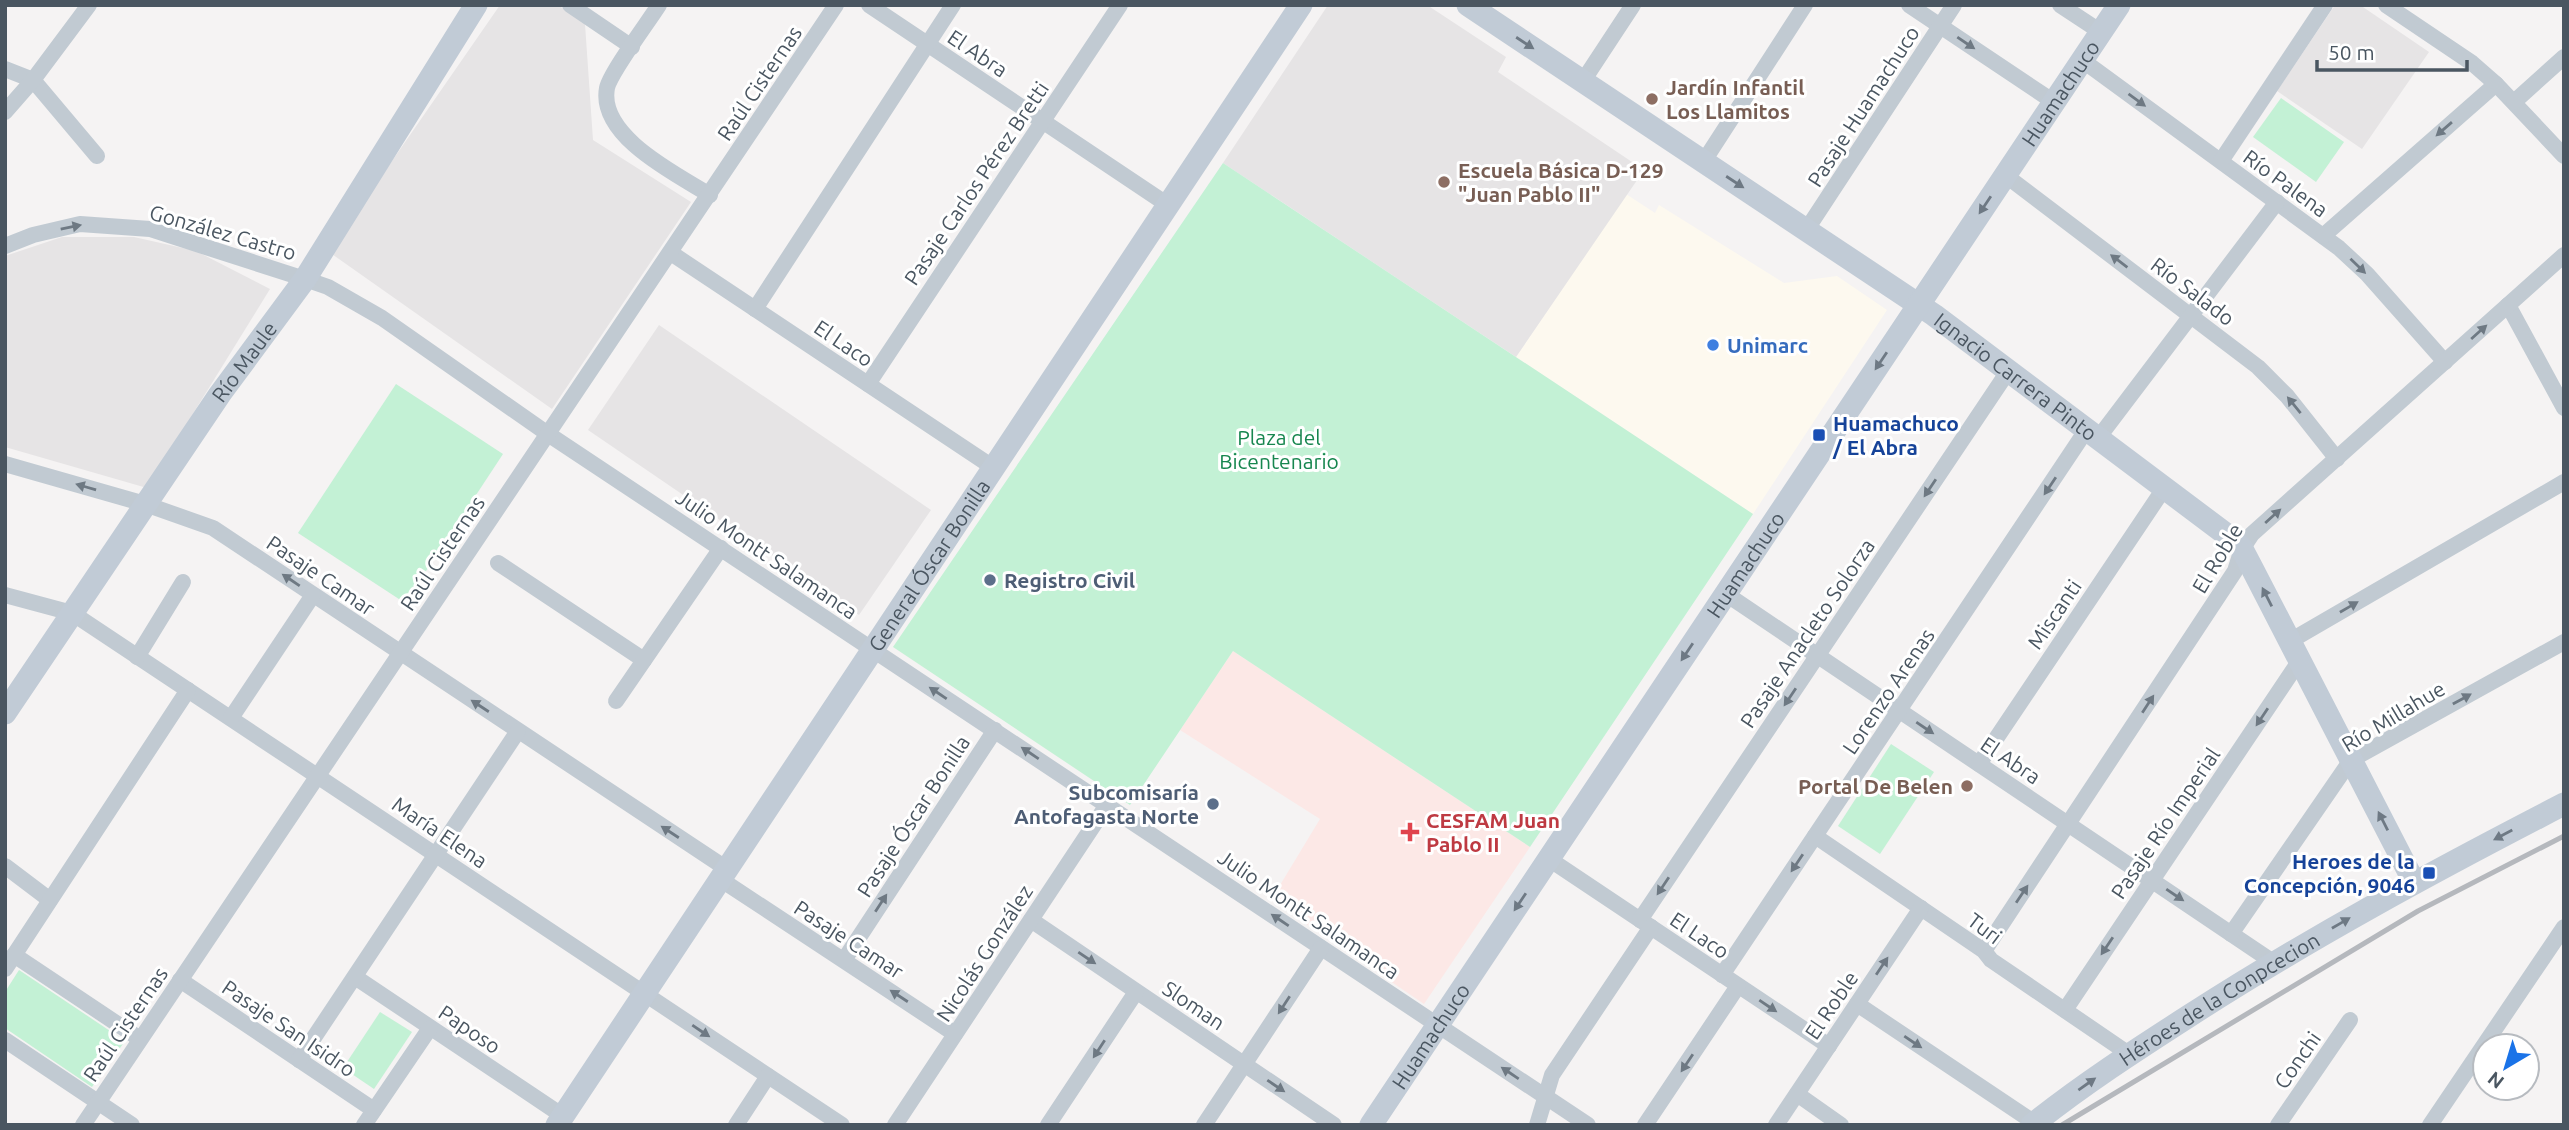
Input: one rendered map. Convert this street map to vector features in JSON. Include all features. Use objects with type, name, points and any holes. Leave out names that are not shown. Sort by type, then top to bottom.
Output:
[{"type":"street","points":[[5,112],[33,80],[89,5]]},
{"type":"street","name":"Río Maule","points":[[5,713],[220,394],[305,279],[476,5]]},
{"type":"street","points":[[570,5],[632,47]]},
{"type":"street","points":[[659,5],[608,85],[606,104],[618,126],[646,156],[710,195]]},
{"type":"street","name":"Raúl Cisternas","points":[[83,1125],[836,5]]},
{"type":"street","name":"El Abra","points":[[869,5],[1168,205]]},
{"type":"street","points":[[755,309],[953,5]]},
{"type":"street","name":"Pasaje Carlos Pérez Bretti","points":[[868,384],[1120,5]]},
{"type":"street","name":"General Óscar Bonilla","points":[[560,1120],[1301,5]]},
{"type":"street","points":[[1583,81],[1633,5]]},
{"type":"street","points":[[1704,161],[1805,5]]},
{"type":"street","points":[[1909,5],[2054,102]]},
{"type":"street","name":"Pasaje Huamachuco","points":[[1807,229],[1954,5]]},
{"type":"street","points":[[2060,5],[2101,32]]},
{"type":"street","name":"Huamachuco","points":[[1371,1125],[2119,5]]},
{"type":"street","points":[[2221,161],[2325,5]]},
{"type":"street","points":[[2386,5],[2472,63],[2514,102],[2564,156]]},
{"type":"street","name":"Ignacio Carrera Pinto","points":[[1476,7],[1919,304],[2165,486],[2242,549],[2413,882]]},
{"type":"street","points":[[2514,102],[2564,57]]},
{"type":"street","name":"Río Palena","points":[[2082,60],[2323,236],[2367,274],[2445,362]]},
{"type":"street","points":[[5,69],[33,80],[97,156]]},
{"type":"street","points":[[2323,236],[2496,84]]},
{"type":"street","name":"Río Salado","points":[[2005,175],[2275,382],[2337,459]]},
{"type":"street","name":"Lorenzo Arenas","points":[[1721,975],[2093,433],[2191,316],[2277,202]]},
{"type":"street","name":"González Castro","points":[[5,246],[33,235],[80,224],[150,229],[305,279]]},
{"type":"street","name":"El Laco","points":[[671,253],[994,467]]},
{"type":"street","name":"El Roble","points":[[1984,951],[2235,572],[2242,549],[2252,534],[2564,256]]},
{"type":"street","name":"Julio Montt Salamanca","points":[[305,279],[328,287],[382,318],[548,434],[1588,1125]]},
{"type":"street","points":[[2508,305],[2564,408]]},
{"type":"street","name":"Pasaje Anacleto Solorza","points":[[1537,1125],[1552,1075],[1646,924],[1818,656],[2009,370]]},
{"type":"street","name":"Pasaje Camar","points":[[5,464],[145,504],[213,528],[518,731],[844,960],[956,1034]]},
{"type":"street","name":"Pasaje Río Imperial","points":[[2065,1010],[2152,880],[2295,651],[2564,482]]},
{"type":"street","name":"Miscanti","points":[[1979,764],[2165,486]]},
{"type":"street","points":[[616,701],[721,548]]},
{"type":"street","points":[[498,563],[644,660]]},
{"type":"street","points":[[137,657],[183,583]]},
{"type":"street","name":"El Abra","points":[[1726,594],[2273,962]]},
{"type":"street","points":[[231,718],[313,595]]},
{"type":"street","name":"María Elena","points":[[5,596],[72,613],[842,1125]]},
{"type":"street","name":"Río Millahue","points":[[2231,933],[2351,760],[2564,642]]},
{"type":"street","points":[[140,1039],[10,962],[188,690]]},
{"type":"street","name":"Pasaje Óscar Bonilla","points":[[844,960],[995,730]]},
{"type":"street","points":[[299,1060],[518,731]]},
{"type":"street","name":"Héroes de la Conpcecion","points":[[2033,1124],[2129,1054],[2273,962],[2413,882],[2564,804]]},
{"type":"street","name":"Nicolás González","points":[[895,1125],[1107,805]]},
{"type":"street","name":"Turi","points":[[1815,836],[2129,1054]]},
{"type":"street","name":"El Laco","points":[[1549,859],[1829,1046]]},
{"type":"street","points":[[5,866],[50,900]]},
{"type":"street","name":"El Roble","points":[[1776,1125],[1921,908]]},
{"type":"street","name":"Sloman","points":[[1031,920],[1334,1125]]},
{"type":"street","points":[[2430,1125],[2564,927]]},
{"type":"street","points":[[1204,1125],[1321,948]]},
{"type":"street","name":"Paposo","points":[[355,977],[560,1120]]},
{"type":"street","name":"Pasaje San Isidro","points":[[180,980],[374,1110]]},
{"type":"street","points":[[1645,1125],[1738,986]]},
{"type":"street","points":[[1048,1125],[1136,992]]},
{"type":"street","points":[[1857,1004],[2033,1124]]},
{"type":"street","name":"Conchi","points":[[2279,1124],[2350,1020]]},
{"type":"street","points":[[364,1125],[430,1028]]},
{"type":"street","points":[[5,1040],[132,1125]]},
{"type":"street","points":[[736,1125],[768,1076]]},
{"type":"street","points":[[1797,1094],[1841,1125]]},
{"type":"shaded area","points":[[500,5],[558,5],[585,24],[593,140],[691,202],[552,409],[329,252]]},
{"type":"shaded area","name":"Escuela Básica D-129 \"Juan Pablo II\"","points":[[1328,5],[1427,5],[1506,57],[1498,72],[1644,170],[1516,357],[1223,163]]},
{"type":"shaded area","points":[[2335,5],[2360,5],[2429,52],[2362,149],[2277,91]]},
{"type":"shaded area","points":[[1626,194],[1655,213],[1659,205],[1784,283],[1837,276],[1887,310],[1753,514],[1516,357]]},
{"type":"shaded area","points":[[62,237],[134,237],[196,251],[270,289],[147,488],[5,447],[5,256]]},
{"type":"shaded area","points":[[659,325],[931,510],[859,615],[588,430]]},
{"type":"shaded area","name":"CESFAM Juan Pablo II","points":[[1233,651],[1530,847],[1424,1004],[1271,900],[1320,819],[1180,730]]},
{"type":"green space","points":[[2281,98],[2344,142],[2316,182],[2253,137]]},
{"type":"green space","name":"Plaza del Bicentenario","points":[[1223,163],[1753,514],[1530,847],[1233,651],[1130,805],[893,647]]},
{"type":"green space","points":[[396,384],[503,454],[405,603],[298,533]]},
{"type":"green space","points":[[1891,744],[1934,772],[1880,854],[1838,826]]},
{"type":"green space","points":[[19,970],[125,1041],[92,1087],[5,1028],[5,992]]},
{"type":"green space","points":[[380,1012],[412,1032],[374,1089],[343,1068]]},
{"type":"railway","points":[[2062,1125],[2418,911],[2564,836]]},
{"type":"place","name":"Jardín Infantil Los Llamitos","points":[[1652,99]]},
{"type":"place","name":"Escuela Básica D-129 \"Juan Pablo II\"","points":[[1444,182]]},
{"type":"place","name":"Unimarc","points":[[1713,345]]},
{"type":"place","name":"Huamachuco / El Abra","points":[[1819,435]]},
{"type":"place","name":"Registro Civil","points":[[990,580]]},
{"type":"place","name":"Portal De Belen","points":[[1967,786]]},
{"type":"place","name":"Subcomisaría Antofagasta Norte","points":[[1213,804]]},
{"type":"place","name":"CESFAM Juan Pablo II","points":[[1410,832]]},
{"type":"place","name":"Heroes de la Concepción, 9046","points":[[2429,873]]}]
